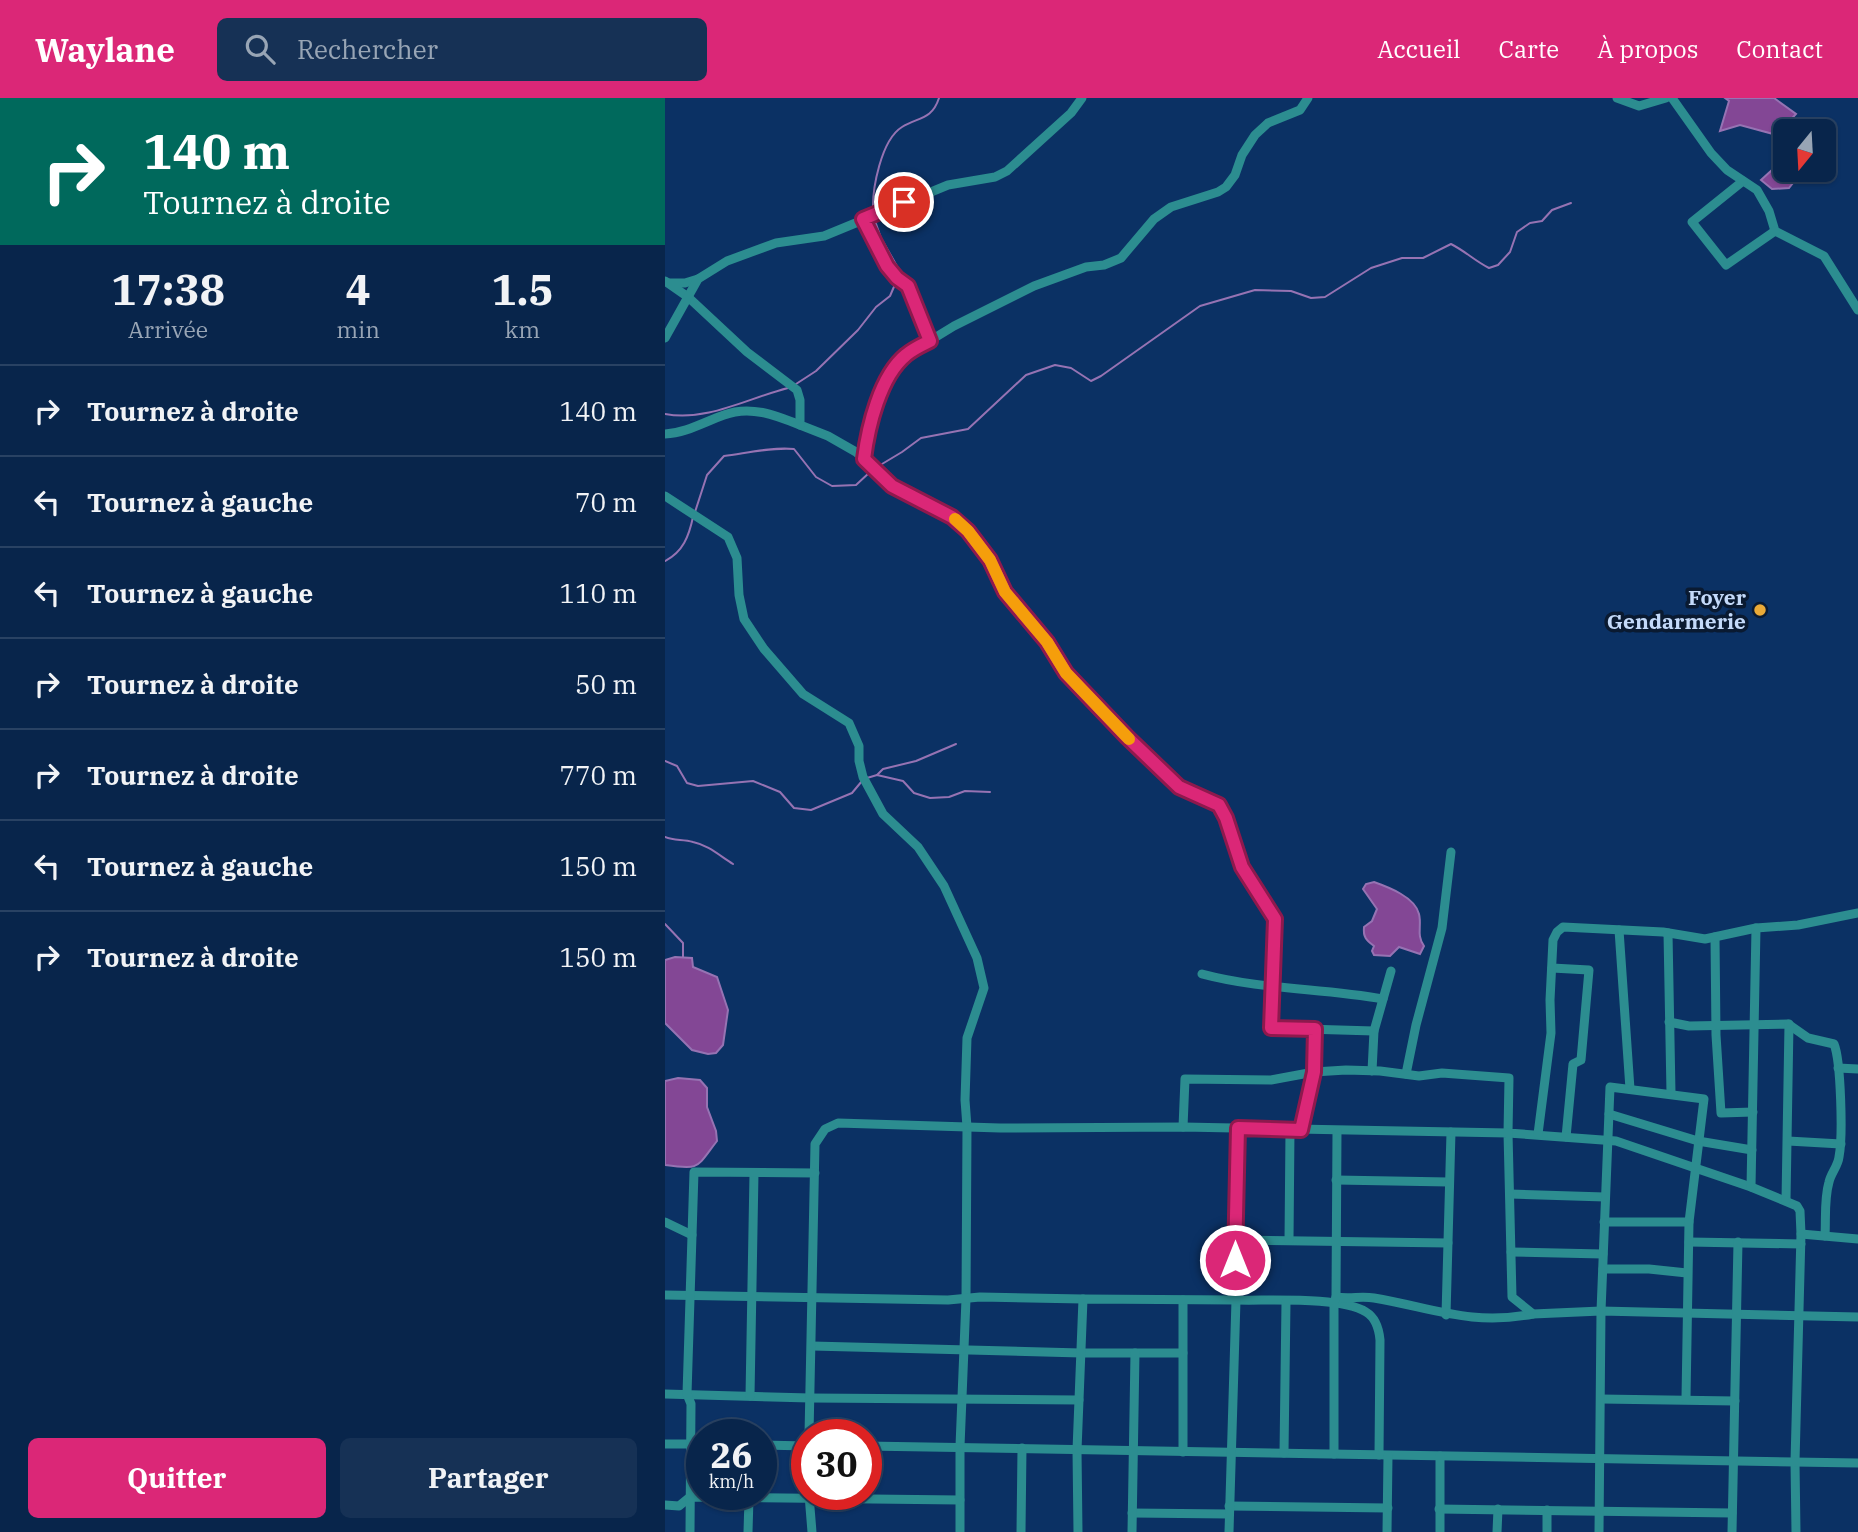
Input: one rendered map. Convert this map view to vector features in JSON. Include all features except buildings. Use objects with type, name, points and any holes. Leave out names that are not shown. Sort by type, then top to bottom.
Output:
[{"type":"street","points":[[667,282],[685,283],[698,279],[727,261],[776,243],[824,236],[948,185],[995,177],[1007,171],[1071,113],[1082,98]]},
{"type":"street","points":[[864,459],[872,412],[895,368],[905,356],[1034,286],[1086,267],[1104,265],[1121,258],[1154,219],[1171,207],[1226,187],[1255,135],[1268,123],[1300,110],[1308,98]]},
{"type":"street","points":[[1617,98],[1639,106],[1665,98]]},
{"type":"street","points":[[1672,98],[1711,153],[1727,170],[1757,190],[1769,211],[1775,231],[1824,256],[1858,310]]},
{"type":"street","points":[[1743,181],[1692,222],[1726,265],[1775,231]]},
{"type":"street","points":[[863,219],[887,266],[908,286],[930,341]]},
{"type":"street","points":[[665,338],[698,279]]},
{"type":"street","points":[[667,282],[688,297],[747,352],[797,390],[800,400],[800,425]]},
{"type":"street","points":[[665,434],[682,431],[742,410],[764,412],[828,436],[856,452],[892,486],[952,517],[968,531],[990,560],[1005,592],[1047,642],[1066,673],[1179,787],[1219,805],[1242,867],[1275,919],[1271,1028],[1374,1031]]},
{"type":"street","points":[[665,496],[728,537],[737,558],[739,595],[744,619],[764,649],[803,694],[849,723],[859,746],[863,777],[883,814],[918,847],[944,886],[977,958],[984,988],[967,1038],[966,1299],[960,1446],[960,1532]]},
{"type":"street","points":[[1406,1074],[1442,928],[1451,852]]},
{"type":"street","points":[[1538,1135],[1551,1033],[1553,940],[1563,927],[1668,933],[1698,939],[1756,928],[1798,925],[1858,913]]},
{"type":"street","points":[[1751,1187],[1756,928]]},
{"type":"street","points":[[1619,930],[1629,1089]]},
{"type":"street","points":[[1668,933],[1671,1093]]},
{"type":"street","points":[[1715,937],[1721,1112],[1753,1112]]},
{"type":"street","points":[[1552,968],[1590,970],[1581,1060],[1576,1061],[1573,1068],[1566,1137]]},
{"type":"street","points":[[1372,1071],[1374,1031],[1391,971]]},
{"type":"street","points":[[1202,974],[1272,988],[1347,993],[1383,999]]},
{"type":"street","points":[[1669,1022],[1716,1027],[1789,1024],[1808,1038],[1834,1044],[1838,1068],[1841,1144],[1838,1164],[1828,1185],[1825,1236]]},
{"type":"street","points":[[1786,1200],[1789,1024]]},
{"type":"street","points":[[1301,1130],[1314,1072],[1315,1029]]},
{"type":"street","points":[[1838,1068],[1858,1069]]},
{"type":"street","points":[[1183,1127],[1185,1079],[1271,1080],[1314,1072],[1372,1071],[1419,1076],[1441,1073],[1509,1078],[1512,1297],[1533,1314]]},
{"type":"street","points":[[1599,1532],[1601,1311],[1611,1087],[1704,1099],[1689,1222],[1686,1398]]},
{"type":"street","points":[[1609,1114],[1698,1142],[1752,1150]]},
{"type":"street","points":[[809,1419],[815,1144],[825,1129],[838,1123],[1508,1133],[1607,1140],[1751,1187],[1786,1200],[1799,1208],[1801,1239],[1795,1462],[1796,1532]]},
{"type":"street","points":[[1229,1532],[1238,1128]]},
{"type":"street","points":[[1289,1240],[1290,1130]]},
{"type":"street","points":[[1334,1454],[1337,1131]]},
{"type":"street","points":[[1446,1315],[1451,1132]]},
{"type":"street","points":[[1788,1141],[1841,1144]]},
{"type":"street","points":[[691,1419],[691,1404],[687,1394],[694,1172],[815,1174]]},
{"type":"street","points":[[750,1396],[754,1173]]},
{"type":"street","points":[[1336,1180],[1449,1182]]},
{"type":"street","points":[[1510,1194],[1605,1197]]},
{"type":"street","points":[[665,1222],[692,1235]]},
{"type":"street","points":[[1604,1222],[1689,1222]]},
{"type":"street","points":[[1689,1242],[1738,1242],[1825,1236],[1858,1239]]},
{"type":"street","points":[[1235,1240],[1448,1243]]},
{"type":"street","points":[[1732,1532],[1738,1242]]},
{"type":"street","points":[[1511,1252],[1603,1254]]},
{"type":"street","points":[[1603,1269],[1649,1269],[1687,1273]]},
{"type":"street","points":[[665,1295],[1286,1302],[1370,1297],[1446,1315],[1479,1319],[1601,1311],[1858,1317]]},
{"type":"street","points":[[1078,1532],[1077,1450],[1083,1298]]},
{"type":"street","points":[[1183,1300],[1183,1451]]},
{"type":"street","points":[[1335,1300],[1369,1313],[1378,1325],[1381,1340],[1387,1532]]},
{"type":"street","points":[[1284,1453],[1286,1302]]},
{"type":"street","points":[[812,1346],[1183,1353]]},
{"type":"street","points":[[1132,1532],[1135,1353]]},
{"type":"street","points":[[665,1394],[1079,1400]]},
{"type":"street","points":[[1601,1399],[1686,1398],[1735,1401]]},
{"type":"street","points":[[665,1444],[686,1444]]},
{"type":"street","points":[[882,1446],[1858,1463]]},
{"type":"street","points":[[1021,1532],[1022,1448]]},
{"type":"street","points":[[1440,1456],[1440,1532]]},
{"type":"street","points":[[882,1498],[960,1500]]},
{"type":"street","points":[[665,1506],[678,1506],[686,1500]]},
{"type":"street","points":[[1132,1513],[1388,1508]]},
{"type":"street","points":[[1439,1509],[1732,1513]]},
{"type":"street","points":[[1497,1532],[1498,1509]]},
{"type":"street","points":[[690,1510],[690,1532]]},
{"type":"street","points":[[748,1532],[749,1510]]},
{"type":"street","points":[[810,1510],[812,1532]]},
{"type":"street","points":[[1547,1510],[1547,1532]]},
{"type":"shaded area","points":[[1725,98],[1774,98],[1796,114],[1791,119],[1773,119],[1773,134],[1740,125],[1720,131],[1729,101]]},
{"type":"shaded area","points":[[1773,169],[1773,182],[1794,182],[1789,188],[1772,189],[1761,180]]},
{"type":"shaded area","points":[[1374,882],[1400,894],[1416,908],[1420,918],[1420,938],[1424,946],[1420,954],[1399,947],[1390,956],[1374,955],[1374,946],[1366,938],[1364,927],[1372,921],[1377,909],[1363,889],[1366,884]]},
{"type":"shaded area","points":[[675,957],[692,958],[693,967],[717,977],[728,1010],[723,1045],[716,1053],[692,1050],[665,1023],[665,960]]},
{"type":"shaded area","points":[[678,1078],[700,1080],[707,1088],[707,1107],[716,1131],[717,1141],[701,1162],[692,1167],[665,1165],[665,1081]]},
{"type":"waterway","points":[[873,212],[876,178],[888,143],[902,127],[933,110],[939,98]]},
{"type":"waterway","points":[[877,467],[921,438],[968,429],[1026,375],[1055,365],[1071,368],[1091,381],[1200,306],[1255,290],[1291,291],[1311,298],[1325,297],[1371,268],[1402,258],[1423,258],[1451,244],[1489,268],[1498,265],[1510,252],[1517,232],[1530,223],[1542,221],[1552,210],[1571,203]]},
{"type":"waterway","points":[[874,218],[898,273]]},
{"type":"waterway","points":[[796,384],[816,371],[858,330],[876,307],[890,296],[896,282]]},
{"type":"waterway","points":[[665,414],[681,416],[712,412],[788,388]]},
{"type":"waterway","points":[[695,512],[707,475],[724,456],[794,449],[816,477],[832,486],[856,485],[870,472]]},
{"type":"waterway","points":[[665,561],[684,543],[693,517]]},
{"type":"waterway","points":[[877,775],[883,769],[916,761],[956,744]]},
{"type":"waterway","points":[[665,761],[677,766],[687,783],[698,786],[753,781],[780,792],[794,808],[811,810],[852,793],[862,781]]},
{"type":"waterway","points":[[867,778],[877,775],[903,781],[914,793],[930,798],[949,797],[965,791],[990,792]]},
{"type":"waterway","points":[[665,837],[698,843],[733,864]]},
{"type":"waterway","points":[[665,924],[683,943],[683,957]]},
{"type":"slow traffic","points":[[955,519],[990,560],[1005,592],[1047,642],[1066,673],[1129,739]]},
{"type":"place","name":"Foyer Gendarmerie","points":[[1760,610]]},
{"type":"route","points":[[904,202],[863,219],[887,266],[908,286],[930,341],[905,356],[895,368],[872,412],[864,459],[892,486],[952,517],[968,531],[990,560],[1005,592],[1047,642],[1066,673],[1179,787],[1219,805],[1242,867],[1275,919],[1271,1028],[1315,1029],[1314,1072],[1301,1130],[1238,1128],[1235,1260]]}]
